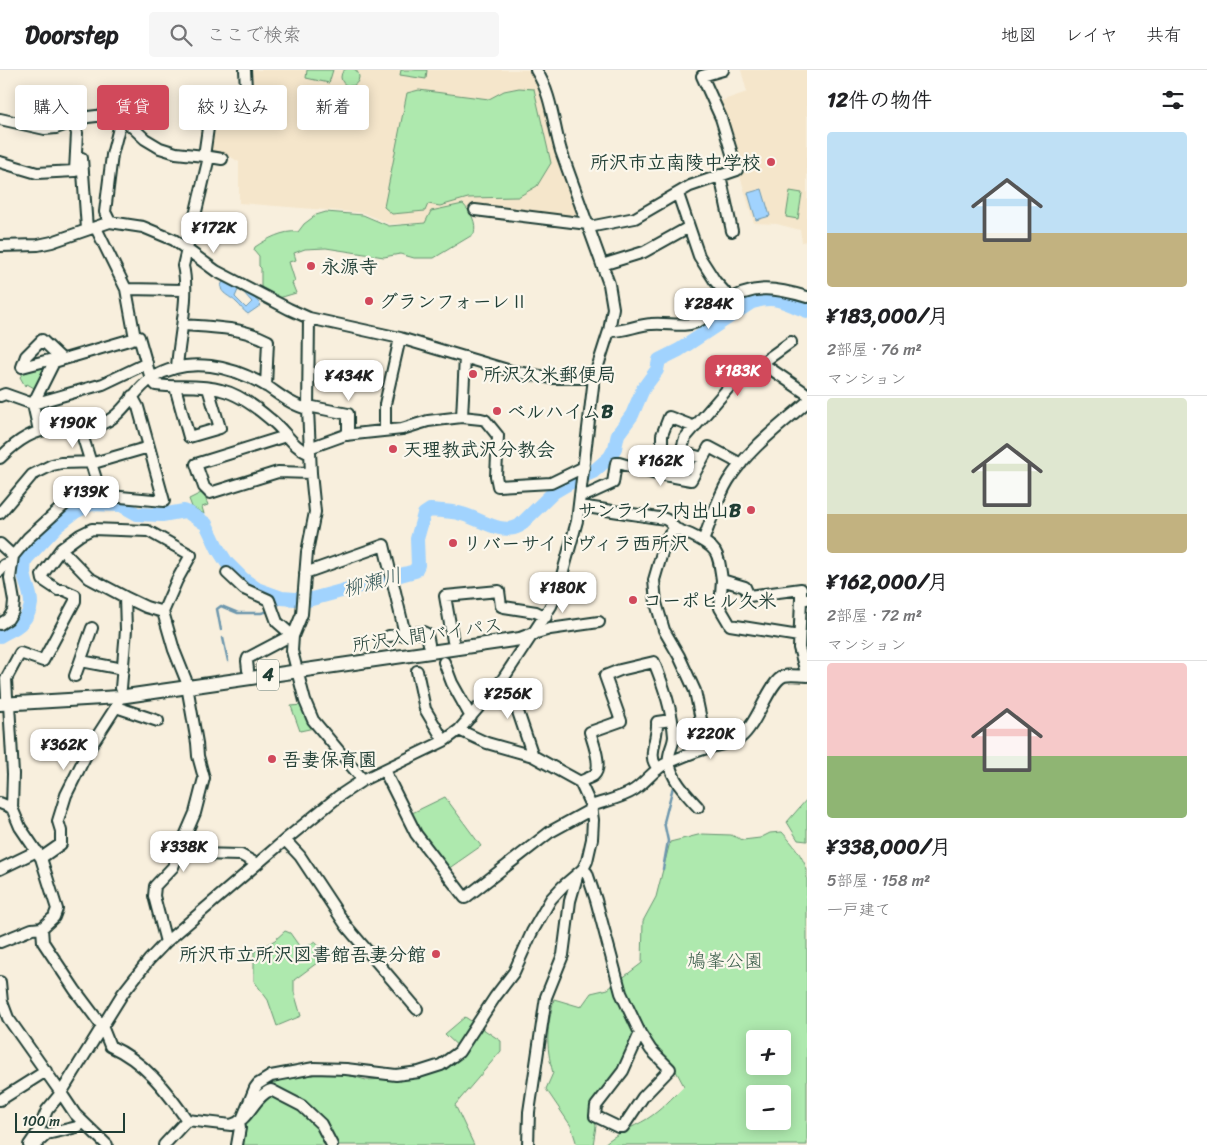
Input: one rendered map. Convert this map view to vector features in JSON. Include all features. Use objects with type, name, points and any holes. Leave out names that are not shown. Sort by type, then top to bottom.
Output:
[{"type":"main road","name":"所沢入間バイパス","points":[[4,701],[119,698],[248,670],[296,668],[429,644],[524,632],[533,634]]},
{"type":"main road","name":"所沢入間バイパス","points":[[187,684],[520,639],[533,634]]},
{"type":"street","points":[[177,367],[185,275],[183,266],[207,156],[209,121],[216,93],[246,88],[245,70]]},
{"type":"street","points":[[29,1145],[38,1132],[47,1110],[61,1093],[130,983],[166,942],[318,812],[363,780],[444,741],[459,730],[503,679],[546,617],[558,590],[580,506],[594,378],[609,331],[613,313],[613,301],[589,226],[561,151],[549,99],[536,70]]},
{"type":"street","points":[[475,210],[589,226],[635,218],[690,186],[736,170],[721,118],[702,76],[723,70]]},
{"type":"street","points":[[0,119],[15,122]]},
{"type":"street","points":[[0,162],[37,173],[75,171],[77,130]]},
{"type":"street","points":[[82,130],[84,135],[81,166],[91,229],[126,289],[135,338]]},
{"type":"street","points":[[110,222],[105,212],[112,155],[118,130]]},
{"type":"street","points":[[135,130],[145,139],[160,148],[176,153],[222,159]]},
{"type":"street","points":[[720,175],[732,231]]},
{"type":"street","points":[[678,194],[699,256],[715,281],[731,299]]},
{"type":"street","points":[[0,246],[38,245],[110,222],[143,227],[174,240],[216,271],[309,318],[400,338],[511,371],[552,378],[594,378]]},
{"type":"street","points":[[602,265],[644,252],[689,227]]},
{"type":"street","points":[[609,331],[627,330],[649,324],[692,324],[731,299],[750,291],[770,288],[781,289],[807,297]]},
{"type":"street","points":[[126,289],[184,290]]},
{"type":"street","points":[[309,318],[308,408],[315,520],[307,552],[302,610],[293,637],[292,651],[305,701],[313,720],[363,780]]},
{"type":"street","points":[[182,325],[242,330],[268,341],[266,386]]},
{"type":"street","points":[[39,431],[33,404],[58,361],[139,337],[156,385],[227,391],[246,401],[272,420],[304,452],[348,435],[402,429],[428,421],[462,417],[485,420],[498,436],[496,476],[498,486],[551,483],[584,469]]},
{"type":"street","points":[[385,430],[385,404],[400,338]]},
{"type":"street","points":[[681,452],[685,438],[730,386],[791,342]]},
{"type":"street","points":[[462,417],[464,358]]},
{"type":"street","points":[[0,396],[5,394],[33,404],[103,384],[147,363]]},
{"type":"street","points":[[762,363],[807,394]]},
{"type":"street","points":[[0,458],[14,443],[39,431],[98,425],[110,419],[152,378],[177,367],[213,365],[239,373],[266,386],[294,404],[348,414],[348,435]]},
{"type":"street","points":[[175,387],[189,437],[220,428],[208,388]]},
{"type":"street","points":[[0,571],[13,559],[28,538],[74,497],[82,494],[164,501],[138,407],[132,396]]},
{"type":"street","points":[[703,541],[726,486],[741,464],[773,431],[807,402]]},
{"type":"street","points":[[696,427],[669,417],[662,435],[662,453],[681,452],[703,458]]},
{"type":"street","points":[[80,428],[101,495]]},
{"type":"street","points":[[286,436],[196,464],[204,487],[210,493],[278,472],[311,472]]},
{"type":"street","points":[[0,513],[32,476],[43,469],[61,463],[97,462],[149,447]]},
{"type":"street","points":[[582,491],[589,494],[613,483],[616,463],[653,473],[691,480],[709,447],[741,464]]},
{"type":"street","points":[[580,506],[669,520],[675,528],[703,541],[714,549],[722,580],[720,608],[730,625],[799,636]]},
{"type":"street","points":[[675,528],[666,539],[654,580],[656,603],[664,630],[679,656],[695,691],[707,748]]},
{"type":"street","points":[[166,942],[154,896],[155,886],[173,867],[196,813],[204,778],[198,756],[187,684],[174,650],[163,612],[191,556],[148,531],[92,529],[61,549],[42,575],[43,580],[58,590],[64,590],[75,596],[75,601],[43,661],[20,653],[6,679],[4,701],[13,774],[12,808],[20,827],[39,855],[56,909],[54,917],[46,922],[42,928],[43,942],[102,1026],[110,1046],[123,1051],[143,1067],[170,1096],[187,1120],[231,1125],[241,1119],[264,1094],[271,1090],[302,1106],[321,1124],[332,1145]]},
{"type":"street","points":[[0,544],[13,559],[10,578],[14,601],[13,611],[8,619],[0,624]]},
{"type":"street","points":[[305,573],[384,545],[405,634]]},
{"type":"street","points":[[61,549],[89,578],[124,597],[163,612]]},
{"type":"street","points":[[227,573],[244,589],[269,600],[277,622],[293,637]]},
{"type":"street","points":[[384,770],[416,834],[465,898],[550,832],[592,808],[630,793],[641,786],[658,769],[707,748],[734,741],[741,737],[762,707],[777,680],[783,676],[790,675],[807,676],[799,648],[804,599],[801,589],[749,596],[745,587],[722,580]]},
{"type":"street","points":[[454,641],[445,596],[499,591],[502,606],[536,612],[546,617]]},
{"type":"street","points":[[0,869],[39,855],[62,844],[58,820],[66,795],[89,749],[119,698],[126,630],[124,597]]},
{"type":"street","points":[[533,634],[550,629],[599,622]]},
{"type":"street","points":[[76,676],[92,628]]},
{"type":"street","points":[[388,636],[425,632],[429,644]]},
{"type":"street","points":[[248,670],[248,658],[286,638],[293,637]]},
{"type":"street","points":[[81,661],[123,669]]},
{"type":"street","points":[[444,662],[452,683],[471,717]]},
{"type":"street","points":[[580,782],[594,775],[597,770],[597,757],[590,732],[621,721],[605,676],[620,670],[654,662],[668,697],[672,720],[674,739],[668,757],[669,763],[674,777],[698,807]]},
{"type":"street","points":[[417,671],[425,709],[444,741]]},
{"type":"street","points":[[503,679],[514,700],[533,756]]},
{"type":"street","points":[[119,698],[158,721]]},
{"type":"street","points":[[658,769],[652,756],[657,735],[657,722],[672,720]]},
{"type":"street","points":[[459,730],[486,743],[533,756],[580,782],[592,808],[592,839],[587,861],[581,871],[570,901],[563,955],[546,998],[529,1112],[528,1145]]},
{"type":"street","points":[[0,803],[12,808]]},
{"type":"street","points":[[285,840],[300,856],[347,927],[417,1009]]},
{"type":"street","points":[[179,850],[197,854],[241,855],[257,864]]},
{"type":"street","points":[[581,871],[587,873],[596,900],[621,993],[640,1033],[651,1050],[670,1069],[643,1097],[623,1126],[618,1128],[595,1116],[596,1106],[623,1070],[640,1033]]},
{"type":"street","points":[[237,1145],[241,1119],[255,1088],[258,1084],[272,1076],[314,1068],[346,1069],[396,1075],[420,1072],[441,1065],[459,1052],[514,972],[544,910],[563,886],[581,871]]},
{"type":"street","points":[[0,942],[32,929],[42,928]]},
{"type":"street","points":[[0,982],[1,1002],[8,1018],[83,1123],[108,1145]]},
{"type":"street","points":[[0,1100],[46,1071]]},
{"type":"street","points":[[164,1145],[187,1120]]},
{"type":"street","points":[[35,1145],[47,1134],[78,1127],[83,1123]]},
{"type":"shaded area","points":[[248,70],[532,70],[546,99],[549,124],[578,216],[574,219],[472,207],[429,223],[389,224],[364,213],[239,203],[239,162],[231,157],[209,153],[212,130],[287,130],[287,85],[249,85]]},
{"type":"shaded area","name":"所沢市立南陵中学校","points":[[741,70],[807,70],[807,241],[802,242],[800,230],[777,224],[754,223],[718,102],[747,92]]},
{"type":"green space","points":[[350,68],[358,74],[358,80],[353,85],[344,83],[341,77],[344,71]]},
{"type":"green space","points":[[307,70],[333,70],[329,83],[306,78]]},
{"type":"green space","points":[[401,70],[427,70],[426,79],[400,75]]},
{"type":"green space","points":[[519,88],[534,89],[551,163],[537,186],[518,197],[468,198],[440,206],[428,204],[425,211],[392,214],[384,207],[407,93],[419,90],[489,99],[504,91]]},
{"type":"green space","points":[[790,191],[802,193],[798,219],[786,217]]},
{"type":"green space","points":[[463,204],[473,218],[474,234],[434,258],[414,258],[400,254],[384,257],[326,248],[305,249],[294,253],[296,260],[289,262],[295,281],[292,283],[296,293],[279,298],[261,289],[261,268],[259,266],[259,256],[254,250],[255,247],[281,234],[298,232],[304,224],[316,215],[326,212],[363,215],[389,226],[425,223],[431,211]]},
{"type":"green space","points":[[50,362],[36,389],[27,384],[25,386],[20,377],[26,369]]},
{"type":"green space","points":[[203,492],[208,505],[202,507],[204,514],[192,507],[189,499]]},
{"type":"green space","points":[[302,705],[314,728],[300,731],[291,706]]},
{"type":"green space","points":[[445,797],[481,846],[448,869],[428,843],[410,814]]},
{"type":"green space","points":[[807,799],[807,841],[798,840],[787,822]]},
{"type":"green space","name":"鳩峯公園","points":[[782,832],[803,859],[807,870],[807,1145],[603,1145],[652,1115],[684,1086],[676,1071],[638,1032],[604,1093],[591,1103],[596,1126],[593,1145],[577,1145],[571,1126],[546,1089],[553,1073],[548,1036],[554,999],[581,1007],[591,993],[608,989],[642,963],[643,921],[656,897],[670,842],[702,834],[731,835],[743,840],[760,838],[770,833]]},
{"type":"green space","points":[[285,931],[290,933],[302,950],[315,941],[325,957],[294,980],[294,992],[301,1016],[277,1026],[268,1000],[254,981],[254,952],[275,940]]},
{"type":"green space","points":[[465,1017],[501,1041],[501,1051],[455,1105],[474,1145],[232,1145],[261,1092],[270,1083],[309,1064],[366,1080],[408,1078],[441,1071],[465,1053],[445,1034]]},
{"type":"water","points":[[762,189],[770,216],[756,220],[748,193]]},
{"type":"water","points":[[224,280],[252,295],[261,305],[248,314],[224,293],[221,288]],"holes":[[[238,290],[244,293],[252,302],[246,308],[235,297]]]},
{"type":"waterway","name":"柳瀬川","points":[[0,636],[21,623],[31,606],[24,568],[26,559],[57,526],[75,512],[91,504],[121,505],[137,514],[162,515],[184,511],[189,513],[206,524],[227,563],[243,579],[257,589],[282,598],[308,600],[415,571],[418,565],[417,539],[424,514],[430,510],[458,513],[504,529],[519,526],[554,492],[593,472],[610,457],[615,448],[618,434],[632,415],[643,389],[657,370],[659,360],[679,350],[752,302],[774,299],[807,311]]},
{"type":"waterway","points":[[276,606],[287,599]]},
{"type":"waterway","points":[[221,630],[217,609],[221,606],[238,613],[269,611]]},
{"type":"waterway","points":[[223,638],[228,661]]},
{"type":"waterway","points":[[663,869],[668,841],[664,822],[674,783]]},
{"type":"place","name":"所沢市立南陵中学校","points":[[771,162]]},
{"type":"place","name":"永源寺","points":[[311,266]]},
{"type":"place","name":"グランフォーレⅡ","points":[[369,301]]},
{"type":"place","name":"所沢久米郵便局","points":[[473,374]]},
{"type":"place","name":"ベルハイムB","points":[[497,411]]},
{"type":"place","name":"天理教武沢分教会","points":[[393,449]]},
{"type":"place","name":"サンライフ内出山B","points":[[751,510]]},
{"type":"place","name":"リバーサイドヴィラ西所沢","points":[[453,543]]},
{"type":"place","name":"コーポヒル久米","points":[[633,600]]},
{"type":"place","name":"吾妻保育園","points":[[272,759]]},
{"type":"place","name":"所沢市立所沢図書館吾妻分館","points":[[436,954]]}]
